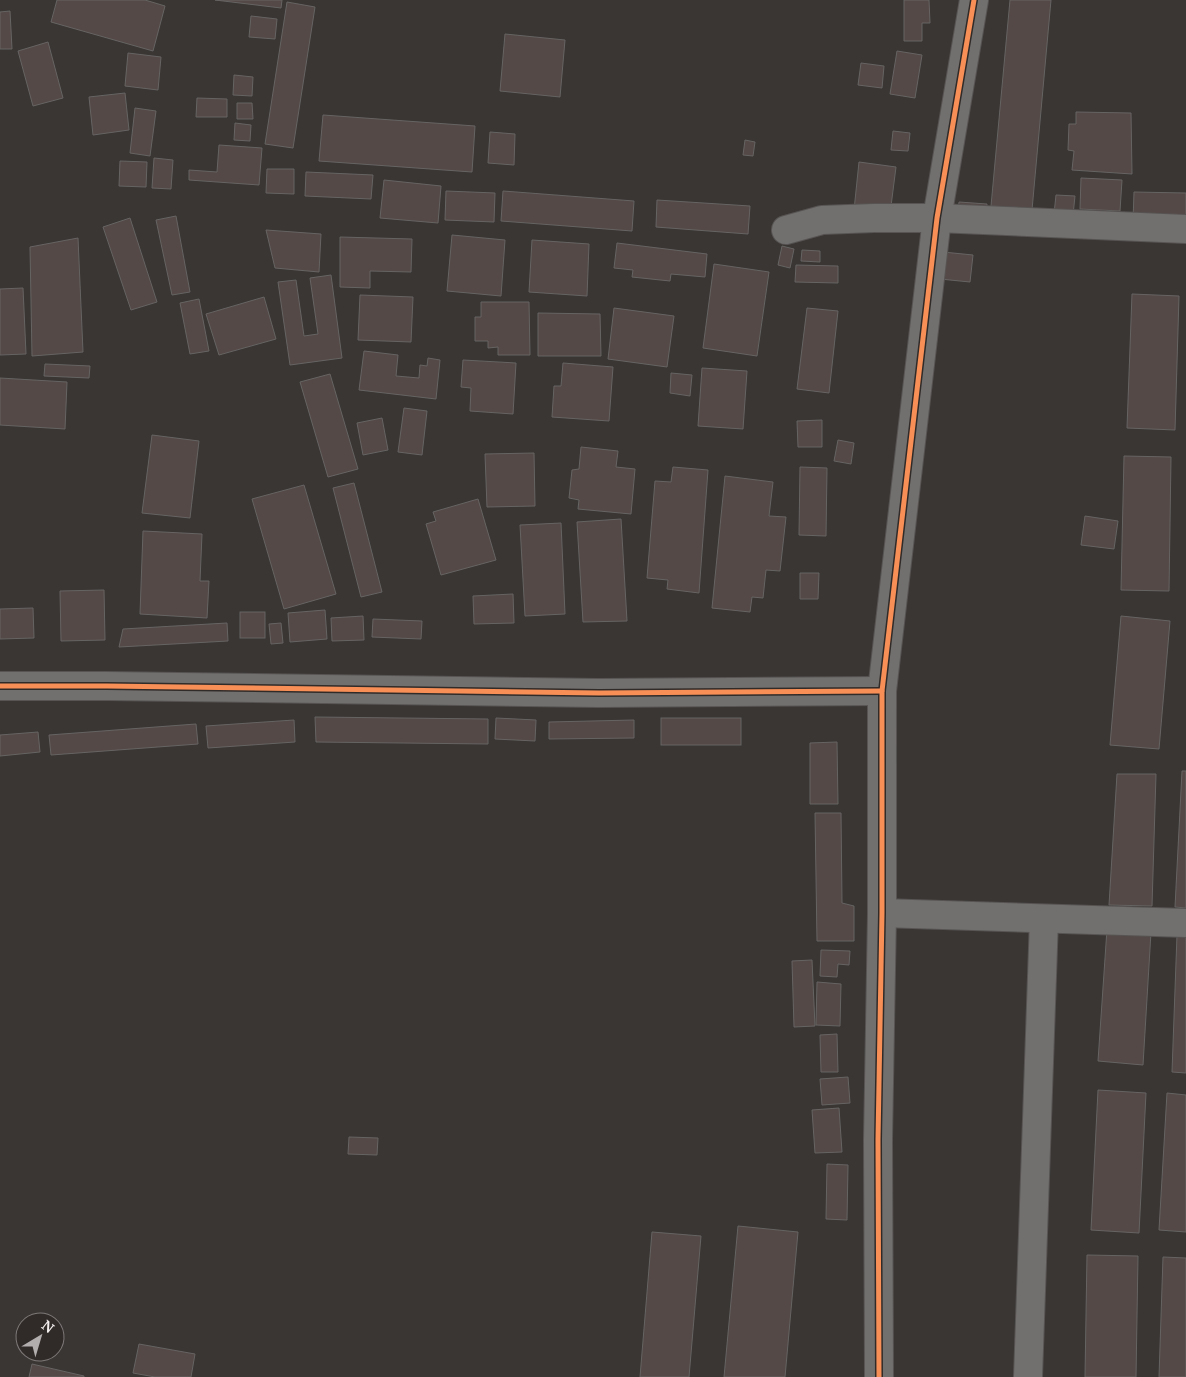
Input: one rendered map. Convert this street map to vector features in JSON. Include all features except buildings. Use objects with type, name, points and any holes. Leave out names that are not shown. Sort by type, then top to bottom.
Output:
[{"type":"street","points":[[879,1377],[878,1140],[882,914],[882,691],[937,218],[974,0]]},
{"type":"street","points":[[786,230],[822,220],[937,218],[1186,229]]},
{"type":"street","points":[[0,686],[599,693],[882,691]]},
{"type":"street","points":[[882,914],[1186,923]]},
{"type":"street","points":[[1028,1377],[1044,919]]},
{"type":"cycle path","points":[[879,1377],[878,1140],[882,913],[882,691],[937,218],[974,0]]},
{"type":"cycle path","points":[[0,686],[599,693],[882,691]]}]
